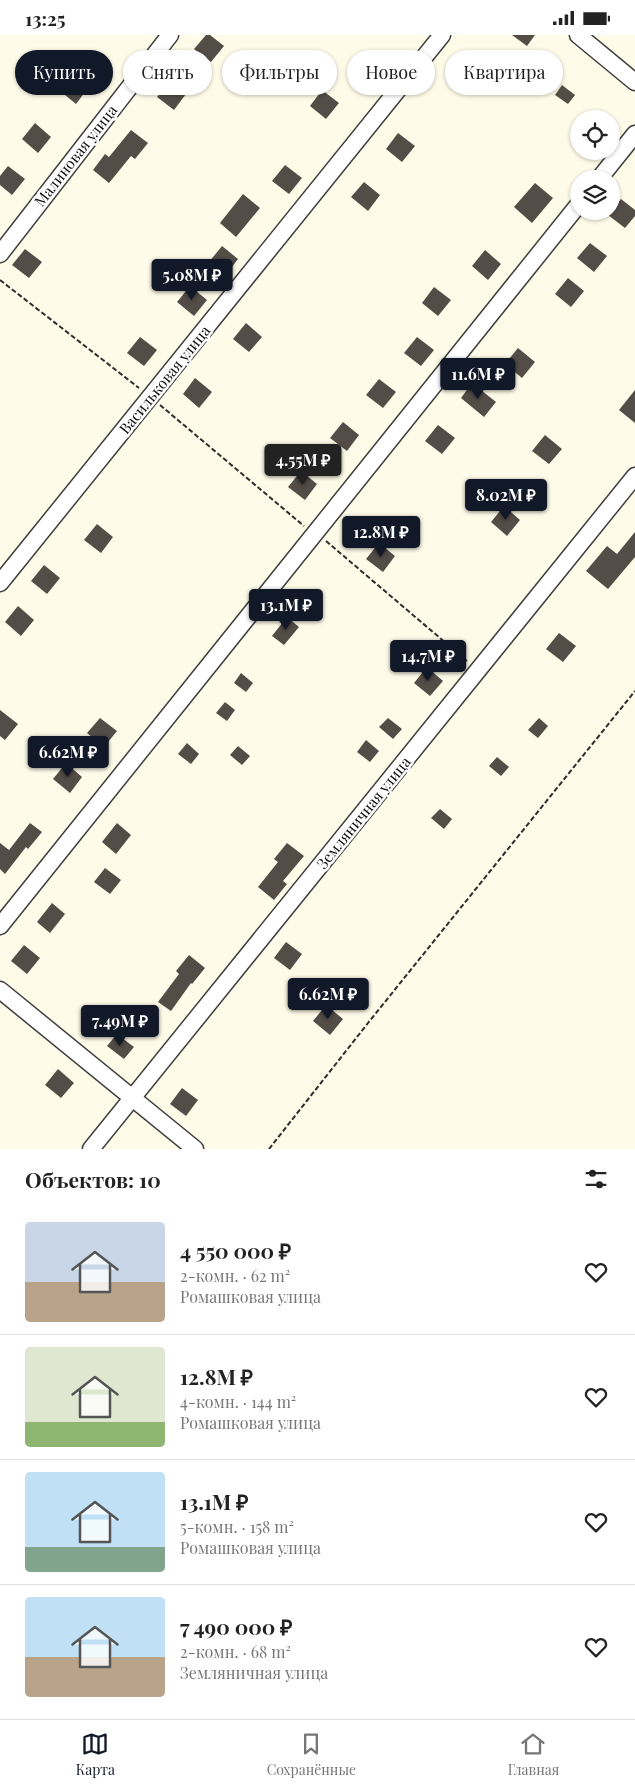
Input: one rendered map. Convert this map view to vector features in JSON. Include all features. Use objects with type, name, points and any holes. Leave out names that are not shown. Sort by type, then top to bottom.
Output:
[{"type":"street","name":"Малиновая улица","points":[[0,254],[170,35]]},
{"type":"street","name":"Васильковая улица","points":[[0,583],[442,35]]},
{"type":"street","points":[[578,35],[635,82]]},
{"type":"street","points":[[606,170],[635,134]]},
{"type":"street","points":[[0,926],[570,215]]},
{"type":"street","name":"Земляничная улица","points":[[92,1149],[635,476]]},
{"type":"street","points":[[0,990],[195,1149]]},
{"type":"path","points":[[315,535],[324,539],[478,671]]},
{"type":"path","points":[[269,1149],[635,691]]},
{"type":"building","points":[[206,35],[210,35],[224,46],[212,61],[212,50],[194,49]]},
{"type":"building","points":[[512,35],[535,35],[527,46]]},
{"type":"building","points":[[563,86],[575,95],[568,104],[555,95],[563,95]]},
{"type":"building","points":[[65,95],[83,95],[76,104]]},
{"type":"building","points":[[159,95],[185,95],[174,110],[157,97]]},
{"type":"building","points":[[318,95],[329,95],[339,103],[326,119],[310,106]]},
{"type":"building","points":[[35,123],[51,137],[38,153],[22,139]]},
{"type":"building","points":[[131,130],[148,143],[135,159],[131,156],[109,183],[93,170],[105,154],[109,157]]},
{"type":"building","points":[[398,133],[415,146],[402,162],[386,149]]},
{"type":"building","points":[[285,165],[302,178],[289,194],[272,181]]},
{"type":"building","points":[[8,166],[25,179],[12,195],[0,185],[0,176]]},
{"type":"building","points":[[364,182],[380,195],[368,211],[351,197]]},
{"type":"building","points":[[535,183],[553,198],[532,223],[514,207]]},
{"type":"building","points":[[243,194],[260,208],[236,237],[220,223]]},
{"type":"building","points":[[621,199],[635,210],[635,216],[625,228],[615,220],[620,220]]},
{"type":"building","points":[[590,243],[607,256],[594,272],[577,258]]},
{"type":"building","points":[[222,246],[238,259],[226,275],[209,262]]},
{"type":"building","points":[[25,249],[42,262],[29,278],[12,265]]},
{"type":"building","points":[[485,250],[501,264],[488,280],[472,266]]},
{"type":"building","points":[[568,278],[584,291],[571,307],[555,294]]},
{"type":"building","points":[[190,286],[207,300],[194,316],[177,302]]},
{"type":"building","points":[[434,287],[451,300],[438,316],[422,303]]},
{"type":"building","points":[[246,323],[262,337],[249,352],[233,339]]},
{"type":"building","points":[[140,337],[157,350],[144,366],[127,353]]},
{"type":"building","points":[[417,337],[434,350],[421,366],[404,353]]},
{"type":"building","points":[[518,348],[535,362],[522,378],[505,364]]},
{"type":"building","points":[[195,378],[212,392],[199,408],[183,394]]},
{"type":"building","points":[[379,379],[396,392],[383,408],[366,395]]},
{"type":"building","points":[[472,383],[496,402],[484,417],[461,398]]},
{"type":"building","points":[[635,390],[635,423],[619,410]]},
{"type":"building","points":[[343,422],[359,435],[347,451],[330,438]]},
{"type":"building","points":[[438,425],[455,438],[442,454],[425,441]]},
{"type":"building","points":[[545,435],[562,449],[549,464],[532,451]]},
{"type":"building","points":[[301,471],[317,484],[305,500],[288,487]]},
{"type":"building","points":[[504,506],[520,520],[507,536],[491,522]]},
{"type":"building","points":[[97,524],[113,537],[101,553],[84,540]]},
{"type":"building","points":[[635,532],[635,557],[608,589],[586,571],[607,546],[617,554]]},
{"type":"building","points":[[379,543],[395,556],[383,572],[366,559]]},
{"type":"building","points":[[44,565],[60,578],[47,594],[31,581]]},
{"type":"building","points":[[18,606],[34,620],[21,636],[5,622]]},
{"type":"building","points":[[287,617],[299,627],[284,645],[272,636]]},
{"type":"building","points":[[559,633],[576,646],[563,662],[546,649]]},
{"type":"building","points":[[427,667],[443,681],[430,696],[414,683]]},
{"type":"building","points":[[241,673],[253,683],[246,692],[234,683]]},
{"type":"building","points":[[225,702],[235,710],[227,721],[216,713]]},
{"type":"building","points":[[0,710],[18,724],[5,740],[0,736]]},
{"type":"building","points":[[100,718],[117,731],[104,747],[87,733]]},
{"type":"building","points":[[388,718],[402,729],[393,739],[379,727]]},
{"type":"building","points":[[539,718],[548,726],[538,738],[528,730]]},
{"type":"building","points":[[366,740],[379,751],[370,762],[357,752]]},
{"type":"building","points":[[187,743],[199,754],[191,764],[178,754]]},
{"type":"building","points":[[238,746],[250,756],[242,765],[230,755]]},
{"type":"building","points":[[497,757],[509,767],[501,776],[489,766]]},
{"type":"building","points":[[66,763],[82,777],[70,793],[53,779]]},
{"type":"building","points":[[440,809],[452,819],[444,829],[431,818]]},
{"type":"building","points":[[30,823],[42,832],[28,849],[26,847],[5,874],[0,869],[0,843],[9,850]]},
{"type":"building","points":[[117,823],[131,835],[116,854],[102,842]]},
{"type":"building","points":[[287,843],[304,856],[283,881],[287,884],[274,900],[258,887],[278,862],[274,859]]},
{"type":"building","points":[[105,868],[121,880],[110,894],[94,882]]},
{"type":"building","points":[[52,903],[65,914],[50,933],[37,922]]},
{"type":"building","points":[[286,942],[302,954],[290,970],[274,958]]},
{"type":"building","points":[[24,945],[40,958],[27,974],[11,961]]},
{"type":"building","points":[[189,955],[205,968],[191,983],[171,1011],[158,1002],[179,974],[176,971]]},
{"type":"building","points":[[326,1005],[343,1019],[330,1035],[313,1021]]},
{"type":"building","points":[[117,1034],[134,1047],[124,1059],[107,1046]]},
{"type":"building","points":[[58,1069],[74,1083],[61,1098],[45,1085]]},
{"type":"building","points":[[182,1088],[198,1100],[186,1116],[170,1104]]}]
